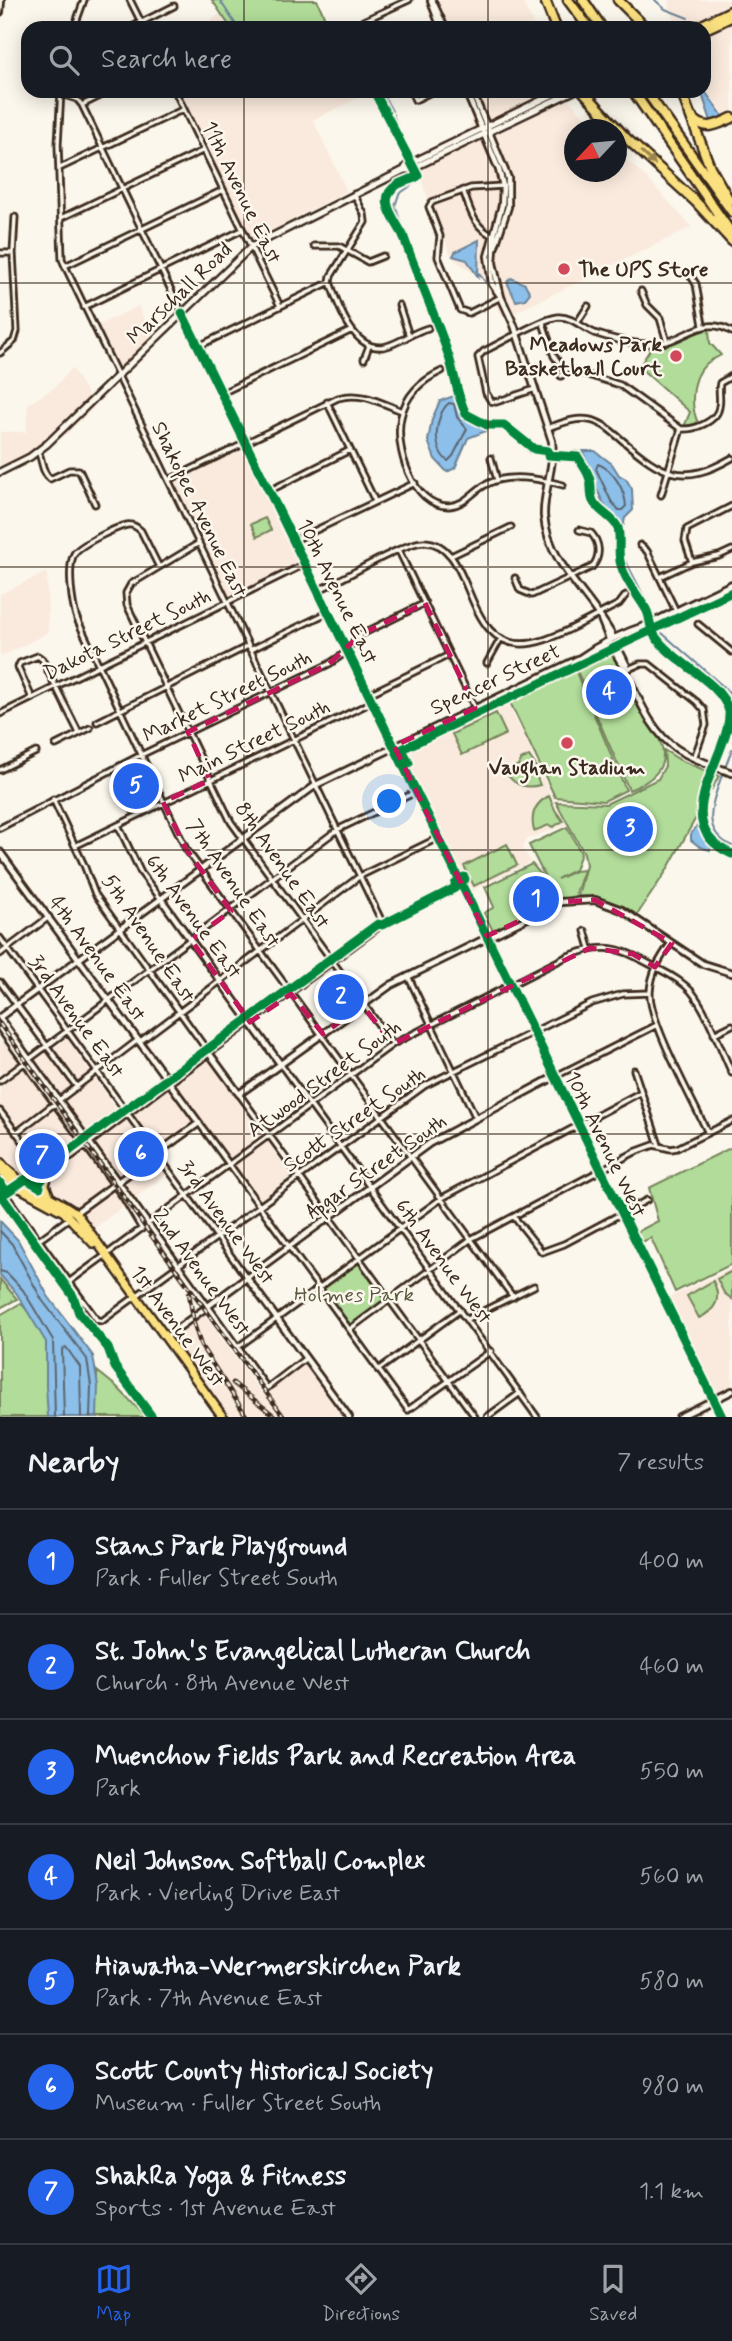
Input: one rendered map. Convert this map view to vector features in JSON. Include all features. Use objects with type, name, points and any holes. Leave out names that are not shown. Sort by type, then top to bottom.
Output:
[{"type":"highway","points":[[545,0],[553,21]]},
{"type":"highway","points":[[568,0],[584,21]]},
{"type":"highway","points":[[583,0],[597,21]]},
{"type":"highway","points":[[618,0],[639,21]]},
{"type":"highway","points":[[589,98],[626,138],[696,202],[732,241]]},
{"type":"highway","points":[[638,98],[732,234]]},
{"type":"highway","points":[[651,98],[732,212]]},
{"type":"highway","points":[[683,98],[710,166],[732,205]]},
{"type":"highway","points":[[688,112],[698,124],[707,127],[732,118]]},
{"type":"main road","points":[[709,21],[732,10]]},
{"type":"main road","points":[[711,27],[732,17]]},
{"type":"main road","name":"Marschall Road","points":[[484,131],[547,98]]},
{"type":"main road","name":"Marschall Road","points":[[0,472],[38,451],[251,247],[404,170],[407,165],[559,98]]},
{"type":"main road","name":"10th Avenue East","points":[[182,313],[461,886]]},
{"type":"main road","name":"10th Avenue West","points":[[461,886],[722,1417]]},
{"type":"main road","points":[[0,1162],[14,1177],[49,1196],[73,1215]]},
{"type":"main road","points":[[2,1174],[73,1215]]},
{"type":"main road","points":[[48,1174],[45,1182],[49,1196]]},
{"type":"main road","name":"1st Avenue West","points":[[73,1215],[98,1241],[106,1256],[223,1417]]},
{"type":"street","points":[[0,12],[1,0]]},
{"type":"street","points":[[76,21],[84,0]]},
{"type":"street","points":[[130,0],[140,21]]},
{"type":"street","points":[[363,21],[409,0]]},
{"type":"street","points":[[431,0],[440,21]]},
{"type":"street","points":[[145,21],[173,6]]},
{"type":"street","name":"Shakopee Avenue East","points":[[61,98],[58,145],[62,258],[65,266],[383,924]]},
{"type":"street","points":[[75,98],[82,105],[96,98]]},
{"type":"street","name":"11th Avenue East","points":[[178,98],[280,306]]},
{"type":"street","points":[[469,98],[506,185]]},
{"type":"street","points":[[474,98],[484,131],[503,164],[506,185],[508,207],[495,237],[493,263],[501,297],[517,335],[548,428],[553,456],[544,509],[548,537],[558,558],[599,614],[658,732],[670,744],[694,758],[732,773]]},
{"type":"street","name":"10th Avenue East","points":[[82,105],[182,313]]},
{"type":"street","points":[[60,168],[184,109]]},
{"type":"street","points":[[61,218],[204,149]]},
{"type":"street","points":[[501,297],[469,313],[460,310],[438,257],[440,236],[429,207],[432,202],[463,190],[506,185]]},
{"type":"street","points":[[65,266],[223,190]]},
{"type":"street","points":[[463,190],[477,225],[495,237]]},
{"type":"street","points":[[354,194],[365,222],[331,276],[330,282],[352,330],[359,340],[369,346],[384,346],[428,328]]},
{"type":"street","points":[[0,353],[13,341],[17,331],[13,253],[15,217]]},
{"type":"street","points":[[84,307],[243,230]]},
{"type":"street","points":[[314,246],[339,246],[368,262],[383,256]]},
{"type":"street","points":[[0,253],[13,253]]},
{"type":"street","points":[[689,273],[696,284],[703,325]]},
{"type":"street","points":[[199,346],[330,282]]},
{"type":"street","points":[[641,291],[648,305],[660,318],[667,342]]},
{"type":"street","points":[[399,305],[409,336]]},
{"type":"street","points":[[577,324],[588,306]]},
{"type":"street","points":[[535,389],[496,402],[491,401],[486,393],[478,359],[484,351],[561,317],[603,336],[648,344],[667,342],[703,325],[719,326],[732,332]]},
{"type":"street","points":[[543,323],[556,360],[565,370],[598,376],[621,384],[681,429],[693,429],[714,417],[719,407],[720,383],[732,376]]},
{"type":"street","points":[[222,393],[352,330]]},
{"type":"street","points":[[364,359],[369,346]]},
{"type":"street","points":[[561,376],[565,370]]},
{"type":"street","points":[[442,371],[419,386],[411,395],[402,411],[399,430],[400,449],[423,495],[431,501],[450,506],[462,502],[483,485],[497,480],[526,479],[564,485]]},
{"type":"street","points":[[169,480],[346,395],[355,395],[402,411]]},
{"type":"street","points":[[327,402],[375,500]]},
{"type":"street","points":[[548,428],[578,419],[596,422],[646,460],[668,472],[697,473],[732,458]]},
{"type":"street","points":[[661,495],[681,429]]},
{"type":"street","points":[[269,491],[350,450]]},
{"type":"street","points":[[38,451],[43,459],[44,472],[50,479],[69,470],[79,470],[95,504]]},
{"type":"street","points":[[491,458],[497,480]]},
{"type":"street","points":[[293,541],[415,483]]},
{"type":"street","points":[[692,562],[685,541],[687,530],[732,506]]},
{"type":"street","name":"7th Avenue East","points":[[159,567],[141,531],[133,526],[123,527],[83,545],[74,554],[72,566],[74,612],[163,802],[186,849],[513,1297]]},
{"type":"street","points":[[451,556],[511,527]]},
{"type":"street","points":[[515,578],[520,590],[532,595],[592,567],[598,554],[596,539],[588,531],[579,530]]},
{"type":"street","points":[[318,590],[413,544],[427,542],[441,547],[451,556],[484,623],[500,638],[516,643],[533,643],[620,604],[626,595]]},
{"type":"street","points":[[159,567],[200,543]]},
{"type":"street","points":[[640,545],[647,551],[676,611]]},
{"type":"street","points":[[660,577],[692,562],[732,550]]},
{"type":"street","points":[[399,551],[475,708]]},
{"type":"street","name":"Dakota Street South","points":[[0,714],[305,564]]},
{"type":"street","name":"8th Avenue East","points":[[159,567],[131,584],[126,593],[127,605],[230,822],[393,1044]]},
{"type":"street","name":"Spencer Street","points":[[0,1018],[316,785],[731,586]]},
{"type":"street","name":"Market Street South","points":[[0,828],[141,755],[334,662],[353,640],[364,632],[425,604]]},
{"type":"street","points":[[97,722],[329,612]]},
{"type":"street","points":[[698,624],[732,652]]},
{"type":"street","points":[[487,663],[500,638]]},
{"type":"street","points":[[369,694],[450,655]]},
{"type":"street","points":[[32,698],[18,667],[20,663],[36,656],[42,659],[79,733]]},
{"type":"street","points":[[626,670],[640,664],[649,664],[702,706],[706,725],[694,758]]},
{"type":"street","name":"Main Street South","points":[[75,846],[293,738],[373,702]]},
{"type":"street","points":[[55,745],[90,728]]},
{"type":"street","points":[[0,770],[36,752]]},
{"type":"street","points":[[0,1081],[337,830],[416,792]]},
{"type":"street","name":"5th Avenue East","points":[[53,799],[93,891],[209,1053]]},
{"type":"street","name":"6th Avenue East","points":[[118,825],[141,873],[250,1022]]},
{"type":"street","points":[[16,1133],[360,876],[439,838]]},
{"type":"street","name":"4th Avenue East","points":[[0,852],[199,1123]]},
{"type":"street","points":[[0,1111],[48,1174],[383,924],[461,886]]},
{"type":"street","points":[[239,1094],[391,985],[560,902],[596,900],[622,910],[703,964],[732,973]]},
{"type":"street","points":[[0,954],[49,917]]},
{"type":"street","points":[[585,931],[590,948],[609,948],[633,954],[680,980],[691,991],[732,1073]]},
{"type":"street","name":"3rd Avenue East","points":[[0,938],[128,1112]]},
{"type":"street","points":[[671,943],[655,967],[650,993],[657,1025],[708,1133]]},
{"type":"street","name":"Atwood Street South","points":[[69,1282],[393,1044],[510,984],[590,948]]},
{"type":"street","points":[[408,976],[476,1118]]},
{"type":"street","points":[[0,982],[77,1087]]},
{"type":"street","name":"Scott Street South","points":[[69,1282],[97,1320],[102,1321],[424,1086],[608,997],[624,993],[650,993]]},
{"type":"street","name":"2nd Avenue West","points":[[0,1018],[89,1141],[116,1184],[267,1388],[306,1358]]},
{"type":"street","name":"6th Avenue West","points":[[250,1022],[537,1417]]},
{"type":"street","name":"Apgar Street South","points":[[165,1338],[442,1136],[657,1025]]},
{"type":"street","points":[[714,1034],[732,1025]]},
{"type":"street","points":[[0,1029],[84,1145],[116,1184],[142,1229]]},
{"type":"street","points":[[209,1053],[474,1417]]},
{"type":"street","points":[[634,1070],[662,1146],[663,1156]]},
{"type":"street","points":[[237,1348],[442,1198],[640,1092]]},
{"type":"street","name":"3rd Avenue West","points":[[128,1112],[349,1417]]},
{"type":"street","points":[[349,1329],[471,1239],[635,1152],[662,1146],[677,1148],[732,1121]]},
{"type":"street","points":[[39,1240],[199,1123],[408,1409],[491,1351]]},
{"type":"street","points":[[0,1187],[69,1282]]},
{"type":"street","points":[[514,1217],[542,1252],[564,1244],[647,1200]]},
{"type":"street","points":[[467,1319],[534,1286]]},
{"type":"street","points":[[378,1370],[460,1310]]},
{"type":"street","points":[[679,1417],[732,1391]]},
{"type":"street","points":[[488,1417],[520,1393]]},
{"type":"highlighted area","points":[[425,603],[475,708],[394,746],[487,936],[560,902],[595,900],[672,943],[655,967],[633,954],[590,948],[393,1044],[362,1005],[323,1034],[291,994],[250,1022],[191,940],[231,911],[186,849],[163,802],[210,780],[188,732],[329,664],[360,635]]},
{"type":"shaded area","points":[[424,0],[522,0],[532,21],[432,21]]},
{"type":"shaded area","points":[[668,0],[732,0],[732,128],[711,96],[711,21],[674,21]]},
{"type":"shaded area","points":[[220,14],[225,21],[210,21]]},
{"type":"shaded area","points":[[181,98],[358,98],[313,120],[347,191],[252,241]]},
{"type":"shaded area","points":[[464,98],[568,98],[587,119],[564,119],[564,182],[627,182],[627,161],[646,177],[692,227],[508,316],[501,314],[483,280],[450,254],[412,157],[467,131],[471,116]]},
{"type":"shaded area","points":[[138,306],[152,335],[120,369],[99,325]]},
{"type":"shaded area","points":[[72,368],[90,398],[93,409],[66,434],[0,476],[0,432],[26,432],[28,404],[55,387]]},
{"type":"shaded area","points":[[242,450],[300,564],[229,598],[173,482]]},
{"type":"shaded area","points":[[47,572],[48,633],[0,657],[0,594]]},
{"type":"shaded area","points":[[505,697],[566,825],[527,839],[523,848],[531,862],[471,891],[401,748]]},
{"type":"shaded area","points":[[0,1037],[25,1069],[67,1038],[124,1121],[208,1060],[292,1176],[259,1200],[206,1124],[164,1155],[174,1169],[93,1229],[76,1208],[53,1193],[20,1178],[0,1155]]},
{"type":"shaded area","points":[[732,1268],[732,1387],[717,1394],[668,1298]]},
{"type":"shaded area","points":[[204,1314],[262,1394],[304,1364],[342,1417],[228,1417],[171,1339]]},
{"type":"green space","points":[[212,0],[317,0],[326,21],[226,21]]},
{"type":"green space","points":[[709,328],[710,343],[721,355],[706,364],[697,377],[693,401],[698,423],[684,427],[690,412],[639,367],[651,348],[665,346]]},
{"type":"green space","points":[[265,518],[271,530],[257,537],[251,524]]},
{"type":"green space","points":[[610,647],[663,751],[661,766],[656,773],[629,790],[574,664]]},
{"type":"green space","name":"Vaughan Stadium","points":[[573,665],[626,790],[604,801],[555,797],[507,696]]},
{"type":"green space","points":[[496,713],[506,734],[462,755],[452,734]]},
{"type":"green space","points":[[664,750],[680,760],[719,776],[667,870],[637,915],[609,901],[578,896],[586,865],[584,853],[556,802],[606,804],[658,779],[665,766]]},
{"type":"green space","points":[[529,756],[536,766],[534,770],[540,785],[520,785],[505,771],[519,765],[521,760]]},
{"type":"green space","points":[[138,761],[142,762],[160,800],[132,816],[112,774]]},
{"type":"green space","points":[[549,796],[563,821],[553,827],[549,825],[534,831],[535,810],[540,802]]},
{"type":"green space","points":[[567,827],[581,853],[575,870],[557,879],[584,870],[575,896],[556,901],[493,931],[484,913],[494,907],[485,887],[532,864],[548,883],[529,845]]},
{"type":"green space","points":[[507,844],[517,865],[474,886],[464,866]]},
{"type":"green space","points":[[732,1147],[732,1264],[675,1292],[651,1238],[642,1242],[637,1232],[658,1221],[649,1188]]},
{"type":"green space","name":"Holmes Park","points":[[360,1264],[384,1300],[349,1326],[323,1289]]},
{"type":"green space","points":[[732,1271],[732,1299],[724,1293],[717,1279]]},
{"type":"green space","points":[[0,1279],[17,1299],[0,1308]]},
{"type":"green space","points":[[713,1281],[717,1293],[716,1303],[699,1318],[687,1296]]},
{"type":"green space","points":[[21,1303],[52,1342],[60,1417],[0,1417],[0,1315]]},
{"type":"green space","points":[[97,1371],[117,1387],[146,1417],[97,1417]]},
{"type":"water","points":[[703,98],[710,98],[723,118],[712,124]]},
{"type":"water","points":[[479,240],[478,277],[467,260],[453,256],[455,252]]},
{"type":"water","points":[[511,278],[525,284],[530,293],[525,299],[516,301],[507,282]]},
{"type":"water","points":[[459,394],[466,415],[485,427],[486,431],[468,438],[455,468],[447,472],[435,459],[428,441],[432,419],[440,401]]},
{"type":"water","points":[[583,451],[595,451],[612,464],[632,489],[633,510],[625,518],[622,532],[601,498]]},
{"type":"water","points":[[697,826],[711,847],[710,850],[691,840],[691,834]]},
{"type":"water","points":[[0,1221],[18,1240],[48,1296],[93,1356],[98,1386],[97,1417],[48,1417],[46,1342],[17,1294],[0,1275]]},
{"type":"waterway","points":[[655,0],[665,9],[688,18]]},
{"type":"waterway","points":[[221,2],[233,21]]},
{"type":"waterway","points":[[385,98],[392,111]]},
{"type":"waterway","points":[[393,114],[409,154]]},
{"type":"waterway","points":[[419,174],[421,179],[399,194],[395,206],[437,316],[435,317]]},
{"type":"waterway","points":[[477,271],[489,287]]},
{"type":"waterway","points":[[485,429],[505,429],[530,453],[546,453]]},
{"type":"waterway","points":[[560,453],[583,453]]},
{"type":"waterway","points":[[622,529],[623,556],[650,608]]},
{"type":"waterway","points":[[662,633],[732,697]]},
{"type":"waterway","points":[[726,765],[732,749]]},
{"type":"waterway","points":[[722,775],[713,805],[712,824],[715,832],[732,846]]},
{"type":"railway","points":[[0,1024],[284,1417]]},
{"type":"railway","points":[[189,1293],[201,1346],[247,1417]]},
{"type":"railway","points":[[233,1383],[276,1417]]},
{"type":"cycle path","points":[[378,98],[418,176],[391,190],[387,202],[403,235],[438,326],[466,414],[487,425],[504,425],[534,449],[548,451],[548,455],[578,457],[589,477],[593,501],[618,528],[619,556],[623,572],[647,611],[653,633],[663,646],[706,681],[724,700],[729,711],[727,728],[706,787],[702,807],[703,825],[712,841],[732,854]]},
{"type":"cycle path","points":[[182,313],[722,1417]]},
{"type":"cycle path","points":[[409,763],[402,749],[732,592]]},
{"type":"cycle path","points":[[0,1183],[7,1192],[26,1179],[40,1187],[32,1171],[42,1180],[39,1173],[378,924],[382,925],[455,888],[455,884],[465,879],[464,877]]},
{"type":"cycle path","points":[[0,1194],[73,1296],[79,1313],[108,1348],[115,1367],[152,1417]]},
{"type":"place","name":"The UPS Store","points":[[564,269]]},
{"type":"place","name":"Meadows Park Basketball Court","points":[[676,356]]},
{"type":"place","name":"Neil Johnson Softball Complex","points":[[609,692]]},
{"type":"place","name":"Vaughan Stadium","points":[[567,743]]},
{"type":"place","name":"Hiawatha-Wermerskirchen Park","points":[[136,786]]},
{"type":"place","name":"Muenchow Fields Park and Recreation Area","points":[[630,829]]},
{"type":"place","name":"Stans Park Playground","points":[[536,899]]},
{"type":"place","name":"St. John's Evangelical Lutheran Church","points":[[341,997]]},
{"type":"place","name":"Scott County Historical Society","points":[[141,1154]]},
{"type":"place","name":"ShakRa Yoga & Fitness","points":[[42,1156]]}]
